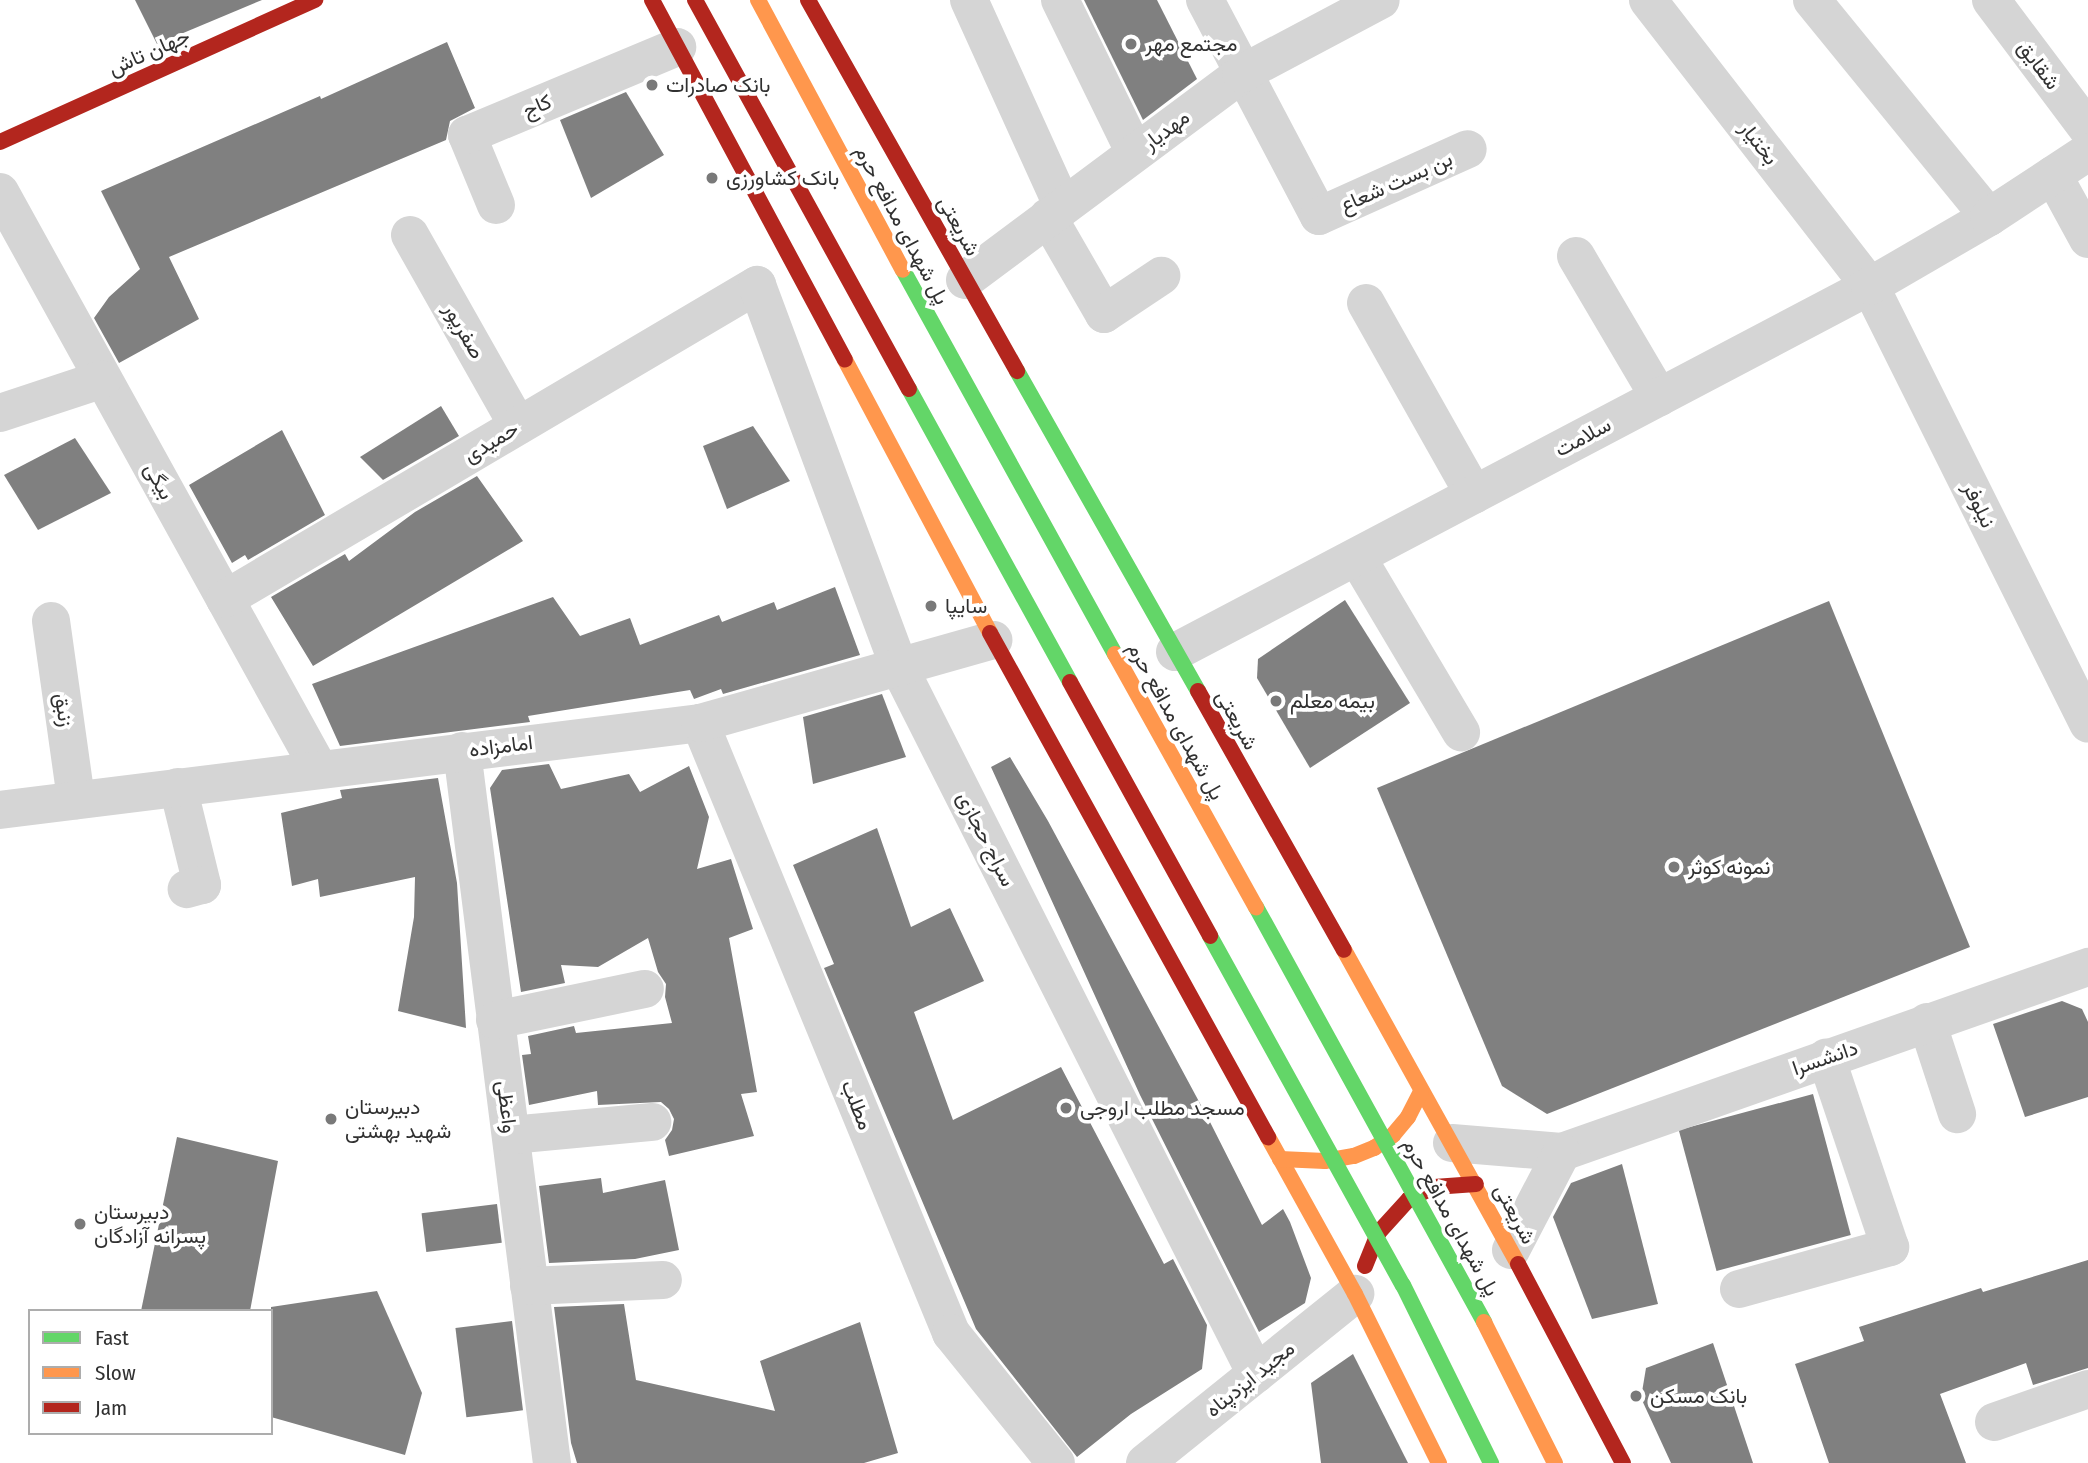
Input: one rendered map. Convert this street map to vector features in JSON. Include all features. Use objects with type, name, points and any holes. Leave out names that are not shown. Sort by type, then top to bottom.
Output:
[{"type":"main road","name":"جهان تاش","points":[[0,142],[315,0]]},
{"type":"main road","points":[[652,0],[993,640],[1355,1294],[1438,1463]]},
{"type":"main road","points":[[695,0],[1403,1285],[1491,1463]]},
{"type":"main road","name":"پل شهدای مدافع حرم","points":[[758,0],[981,415],[1457,1269],[1555,1463]]},
{"type":"main road","name":"شریعتی","points":[[808,0],[1421,1092],[1476,1184],[1623,1463]]},
{"type":"main road","points":[[1280,1160],[1325,1161],[1354,1156],[1374,1148],[1393,1135],[1408,1117],[1421,1092]]},
{"type":"main road","points":[[1355,1294],[1379,1232],[1409,1199],[1434,1187],[1476,1184]]},
{"type":"street","points":[[969,0],[1056,212],[1104,314],[1161,276]]},
{"type":"street","points":[[1060,0],[1135,153]]},
{"type":"street","points":[[1205,0],[1241,74]]},
{"type":"street","name":"مهدیار","points":[[965,280],[1241,74],[1381,0]]},
{"type":"street","name":"بختیار","points":[[1648,0],[1870,286]]},
{"type":"street","points":[[1812,0],[1989,217]]},
{"type":"street","name":"شقایق","points":[[1991,0],[2088,129]]},
{"type":"street","name":"کاج","points":[[496,205],[467,135],[677,47]]},
{"type":"street","name":"بن بست شعاع","points":[[1241,74],[1319,216],[1468,149]]},
{"type":"street","name":"سلامت","points":[[1175,652],[1870,286],[1989,217],[2088,152]]},
{"type":"street","points":[[2053,175],[2088,239]]},
{"type":"street","name":"بیگی","points":[[0,192],[319,769]]},
{"type":"street","name":"صفرپور","points":[[410,235],[518,426]]},
{"type":"street","points":[[1576,256],[1659,397]]},
{"type":"street","name":"حمیدی","points":[[225,599],[757,285]]},
{"type":"street","name":"سراج حجازی","points":[[757,285],[899,667],[1256,1374]]},
{"type":"street","name":"نیلوفر","points":[[1870,286],[2088,724]]},
{"type":"street","points":[[1366,303],[1474,495]]},
{"type":"street","points":[[0,413],[103,379]]},
{"type":"street","points":[[1357,556],[1461,732]]},
{"type":"street","name":"زنبق","points":[[51,621],[76,800]]},
{"type":"street","name":"امامزاده","points":[[0,810],[700,723],[993,640]]},
{"type":"street","name":"مطلب","points":[[700,723],[951,1333],[1056,1463]]},
{"type":"street","name":"واعظی","points":[[461,751],[552,1463]]},
{"type":"street","points":[[178,787],[202,885],[187,889]]},
{"type":"street","name":"دانشسرا","points":[[1452,1143],[1562,1152],[2088,967]]},
{"type":"street","points":[[495,1020],[645,989]]},
{"type":"street","points":[[1927,1022],[1957,1114]]},
{"type":"street","points":[[1739,1289],[1890,1247],[1826,1057]]},
{"type":"street","points":[[510,1135],[652,1122]]},
{"type":"street","points":[[1511,1250],[1562,1152]]},
{"type":"street","points":[[529,1286],[663,1280]]},
{"type":"street","name":"مجید ایزدپناه","points":[[1145,1463],[1355,1294]]},
{"type":"street","points":[[1994,1422],[2088,1389]]},
{"type":"building","points":[[135,0],[262,0],[157,44]]},
{"type":"building","name":"مجتمع مهر","points":[[1084,0],[1157,0],[1197,79],[1143,120]]},
{"type":"building","points":[[447,42],[475,108],[450,121],[446,140],[169,257],[199,319],[119,363],[94,318],[109,297],[140,269],[101,191],[320,96],[321,99]]},
{"type":"building","points":[[626,92],[664,155],[591,198],[560,120]]},
{"type":"building","points":[[441,406],[459,436],[383,480],[360,457]]},
{"type":"building","points":[[753,426],[790,481],[727,509],[703,446]]},
{"type":"building","points":[[282,430],[325,515],[248,560],[245,555],[232,563],[189,485]]},
{"type":"building","points":[[75,438],[111,493],[38,530],[4,475]]},
{"type":"building","points":[[477,476],[523,541],[313,666],[271,597],[345,554],[349,561],[415,512]]},
{"type":"building","points":[[835,587],[860,655],[723,694],[721,689],[694,699],[690,690],[528,716],[530,722],[340,746],[312,684],[553,597],[580,636],[630,618],[640,645],[719,615],[722,622],[774,602],[777,610]]},
{"type":"building","points":[[1345,600],[1410,703],[1310,768],[1257,678],[1258,659]]},
{"type":"building","name":"نمونه کوثر","points":[[1829,601],[1970,947],[1547,1114],[1502,1086],[1377,788]]},
{"type":"building","points":[[882,694],[906,757],[813,784],[803,717]]},
{"type":"building","points":[[1010,757],[1048,821],[1210,1122],[1262,1225],[1283,1209],[1290,1222],[1311,1278],[1305,1303],[1259,1332],[1140,1095],[991,767]]},
{"type":"building","points":[[549,764],[561,789],[629,774],[640,792],[689,766],[709,817],[697,869],[731,859],[753,929],[729,938],[757,1092],[741,1094],[754,1136],[669,1156],[665,1140],[672,1130],[674,1119],[669,1109],[661,1102],[598,1105],[597,1091],[529,1105],[522,1055],[531,1054],[528,1036],[574,1026],[576,1033],[672,1023],[665,997],[666,984],[658,972],[648,938],[598,967],[561,965],[565,983],[521,992],[490,788],[502,770]]},
{"type":"building","points":[[438,778],[457,883],[466,1028],[398,1011],[414,917],[415,877],[320,897],[318,879],[292,886],[281,813],[342,798],[340,790]]},
{"type":"building","points":[[877,828],[911,927],[950,908],[984,981],[914,1012],[953,1120],[1061,1067],[1164,1264],[1173,1259],[1207,1325],[1202,1369],[1131,1414],[1077,1457],[976,1329],[824,968],[834,964],[793,865]]},
{"type":"building","points":[[2062,1001],[2082,1009],[2088,1022],[2088,1097],[2025,1117],[1993,1024]]},
{"type":"building","points":[[1813,1094],[1851,1235],[1717,1271],[1679,1130]]},
{"type":"building","points":[[177,1137],[278,1161],[250,1309],[141,1309]]},
{"type":"building","points":[[1622,1164],[1658,1304],[1592,1319],[1553,1217],[1571,1183]]},
{"type":"building","points":[[601,1178],[603,1193],[665,1180],[679,1250],[635,1259],[549,1263],[539,1186]]},
{"type":"building","points":[[497,1204],[502,1243],[426,1252],[422,1213]]},
{"type":"building","points":[[2088,1260],[2088,1368],[2033,1385],[2026,1363],[1940,1394],[1966,1463],[1829,1463],[1795,1364],[1864,1341],[1859,1327],[1981,1288],[1983,1292]]},
{"type":"building","points":[[377,1291],[422,1393],[405,1455],[273,1418],[271,1307]]},
{"type":"building","points":[[624,1304],[636,1380],[775,1411],[760,1361],[860,1322],[898,1453],[864,1463],[577,1463],[571,1443],[554,1307]]},
{"type":"building","points":[[512,1321],[523,1410],[466,1417],[455,1328]]},
{"type":"building","points":[[1713,1343],[1753,1463],[1671,1463],[1641,1398],[1646,1368]]},
{"type":"building","points":[[1353,1354],[1408,1463],[1321,1463],[1311,1383]]},
{"type":"traffic: fast","points":[[903,270],[1115,654]]},
{"type":"traffic: fast","points":[[1017,371],[1198,691]]},
{"type":"traffic: fast","points":[[909,389],[1070,682]]},
{"type":"traffic: fast","points":[[1256,907],[1484,1322]]},
{"type":"traffic: fast","points":[[1210,936],[1403,1285],[1491,1463]]},
{"type":"traffic: slow","points":[[758,0],[903,270]]},
{"type":"traffic: slow","points":[[845,360],[990,633]]},
{"type":"traffic: slow","points":[[1115,654],[1256,907]]},
{"type":"traffic: slow","points":[[1344,950],[1518,1264]]},
{"type":"traffic: slow","points":[[1280,1159],[1325,1161],[1354,1156],[1374,1148],[1393,1135],[1408,1117],[1421,1092]]},
{"type":"traffic: slow","points":[[1268,1137],[1355,1294],[1439,1463]]},
{"type":"traffic: slow","points":[[1484,1322],[1555,1463]]},
{"type":"traffic: jam","points":[[0,142],[315,0]]},
{"type":"traffic: jam","points":[[652,0],[845,360]]},
{"type":"traffic: jam","points":[[695,0],[909,389]]},
{"type":"traffic: jam","points":[[808,0],[1017,371]]},
{"type":"traffic: jam","points":[[990,633],[1268,1137]]},
{"type":"traffic: jam","points":[[1070,682],[1210,936]]},
{"type":"traffic: jam","points":[[1198,691],[1344,950]]},
{"type":"traffic: jam","points":[[1365,1266],[1379,1232],[1409,1199],[1434,1187],[1476,1184]]},
{"type":"traffic: jam","points":[[1518,1264],[1623,1463]]},
{"type":"place","name":"مجتمع مهر","points":[[1131,44]]},
{"type":"place","name":"بانک صادرات","points":[[652,85]]},
{"type":"place","name":"بانک کشاورزی","points":[[712,178]]},
{"type":"place","name":"سایپا","points":[[931,606]]},
{"type":"place","name":"بیمه معلم","points":[[1276,701]]},
{"type":"place","name":"نمونه کوثر","points":[[1674,867]]},
{"type":"place","name":"مسجد مطلب اروجی","points":[[1066,1108]]},
{"type":"place","name":"دبیرستان شهید بهشتی","points":[[331,1119]]},
{"type":"place","name":"دبیرستان پسرانه آزادگان","points":[[80,1224]]},
{"type":"place","name":"بانک مسکن","points":[[1636,1396]]}]
